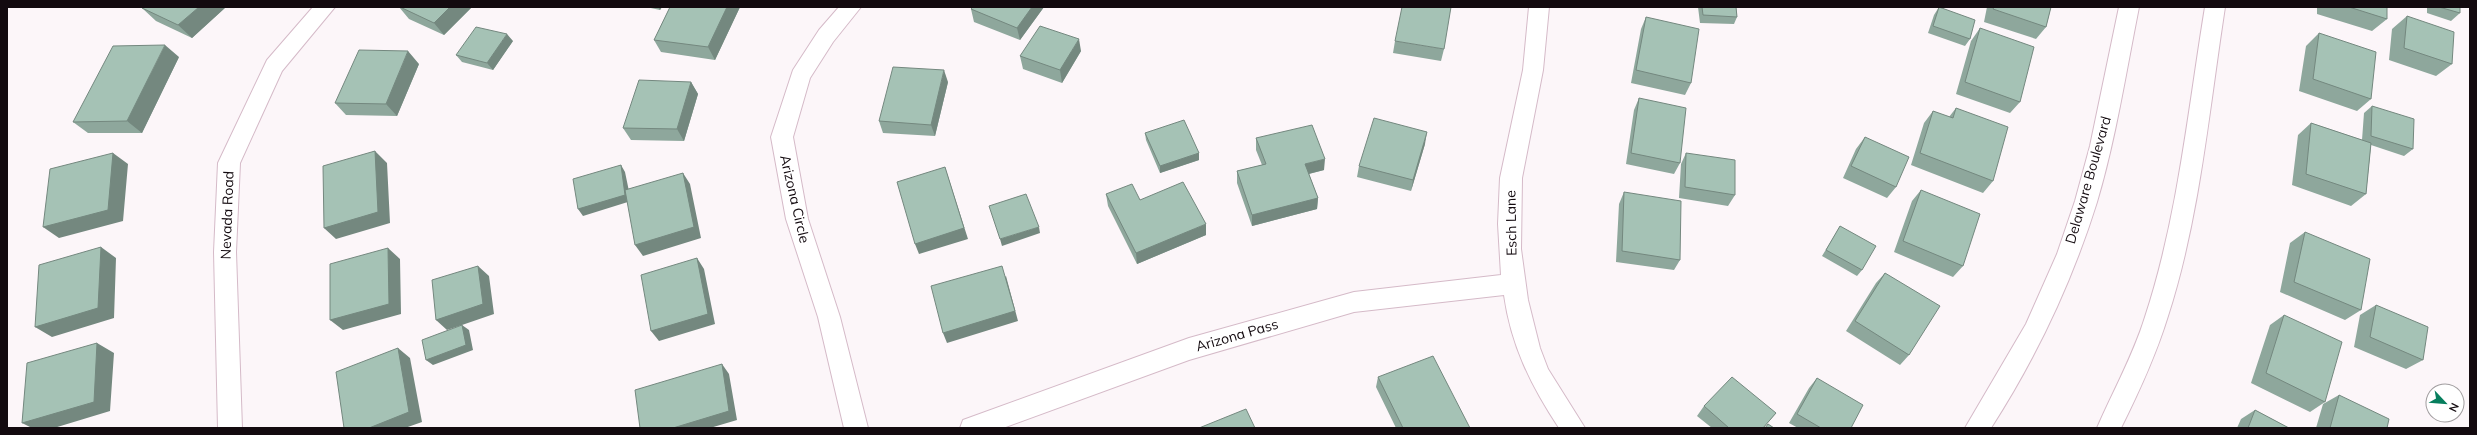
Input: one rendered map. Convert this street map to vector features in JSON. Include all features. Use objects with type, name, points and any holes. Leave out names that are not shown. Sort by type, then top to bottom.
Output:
[{"type":"street","name":"Nevada Road","points":[[230,428],[225,252],[229,163],[274,66],[325,7]]},
{"type":"street","name":"Arizona Circle","points":[[851,7],[826,36],[800,76],[782,137],[797,219],[829,317],[856,428]]},
{"type":"street","name":"Esch Lane","points":[[1539,7],[1539,31],[1521,134],[1511,176],[1508,211],[1513,284],[1528,348],[1537,370],[1573,428]]},
{"type":"street","name":"Delaware Boulevard","points":[[1976,428],[1993,404],[2041,316],[2078,228],[2103,134],[2129,7]]},
{"type":"street","points":[[2109,428],[2132,383],[2162,300],[2180,220],[2214,7]]},
{"type":"street","name":"Arizona Pass","points":[[972,428],[1189,349],[1354,302],[1513,284]]},
{"type":"building","points":[[199,7],[178,25],[142,8]]},
{"type":"building","points":[[400,7],[450,7],[434,23]]},
{"type":"building","points":[[670,7],[727,7],[708,47],[654,40]]},
{"type":"building","points":[[973,7],[1032,7],[1017,28],[971,9]]},
{"type":"building","points":[[1402,7],[1451,7],[1444,49],[1395,41]]},
{"type":"building","points":[[1702,7],[1736,7],[1737,17],[1703,15]]},
{"type":"building","points":[[1939,7],[1975,20],[1970,39],[1933,26]]},
{"type":"building","points":[[1994,7],[2051,7],[2046,27],[1993,9]]},
{"type":"building","points":[[2349,7],[2387,7],[2387,19]]},
{"type":"building","points":[[2439,7],[2460,7],[2460,13]]},
{"type":"building","points":[[2407,16],[2454,32],[2452,64],[2404,48]]},
{"type":"building","points":[[1646,17],[1699,29],[1691,83],[1636,70]]},
{"type":"building","points":[[1040,26],[1079,39],[1060,70],[1020,56]]},
{"type":"building","points":[[476,27],[507,34],[487,63],[456,55]]},
{"type":"building","points":[[1980,28],[2034,47],[2020,102],[1965,82]]},
{"type":"building","points":[[2319,33],[2376,52],[2371,99],[2313,79]]},
{"type":"building","points":[[165,45],[127,121],[73,122],[113,46]]},
{"type":"building","points":[[359,50],[408,51],[386,104],[335,103]]},
{"type":"building","points":[[893,67],[944,70],[931,125],[879,121]]},
{"type":"building","points":[[639,80],[691,82],[677,129],[623,128]]},
{"type":"building","points":[[1639,98],[1686,108],[1680,163],[1631,153]]},
{"type":"building","points":[[2372,106],[2414,119],[2413,149],[2371,136]]},
{"type":"building","points":[[1956,108],[2008,127],[1993,181],[1920,153],[1933,111],[1953,118]]},
{"type":"building","points":[[1374,118],[1427,132],[1413,180],[1359,166]]},
{"type":"building","points":[[1184,120],[1199,153],[1160,166],[1145,133]]},
{"type":"building","points":[[2311,123],[2371,143],[2366,194],[2306,174]]},
{"type":"building","points":[[1312,125],[1325,159],[1305,164],[1318,198],[1252,215],[1237,171],[1266,164],[1256,138]]},
{"type":"building","points":[[1865,137],[1909,157],[1896,187],[1851,166]]},
{"type":"building","points":[[375,151],[378,212],[324,228],[323,166]]},
{"type":"building","points":[[113,153],[108,210],[43,227],[50,169]]},
{"type":"building","points":[[1686,153],[1735,160],[1735,195],[1685,187]]},
{"type":"building","points":[[621,165],[625,195],[578,209],[573,179]]},
{"type":"building","points":[[945,167],[964,228],[915,244],[897,182]]},
{"type":"building","points":[[683,173],[694,227],[635,245],[625,190]]},
{"type":"building","points":[[1183,182],[1206,224],[1136,253],[1106,194],[1132,184],[1140,200]]},
{"type":"building","points":[[1921,190],[1980,214],[1963,266],[1903,241]]},
{"type":"building","points":[[1624,192],[1681,201],[1680,260],[1622,251]]},
{"type":"building","points":[[1026,194],[1039,227],[1000,239],[989,206]]},
{"type":"building","points":[[1840,226],[1876,246],[1862,270],[1826,250]]},
{"type":"building","points":[[2305,232],[2370,259],[2361,310],[2294,282]]},
{"type":"building","points":[[101,247],[98,308],[35,327],[39,265]]},
{"type":"building","points":[[388,248],[389,304],[330,320],[330,264]]},
{"type":"building","points":[[697,258],[708,314],[651,331],[641,275]]},
{"type":"building","points":[[478,266],[483,304],[436,320],[432,280]]},
{"type":"building","points":[[1002,266],[1015,311],[943,333],[931,286]]},
{"type":"building","points":[[1885,273],[1940,306],[1909,355],[1855,321]]},
{"type":"building","points":[[2376,305],[2428,327],[2423,360],[2370,337]]},
{"type":"building","points":[[2284,315],[2342,342],[2325,402],[2266,373]]},
{"type":"building","points":[[462,325],[466,345],[426,360],[422,340]]},
{"type":"building","points":[[97,343],[94,402],[22,423],[27,363]]},
{"type":"building","points":[[398,348],[409,412],[369,428],[344,428],[336,372]]},
{"type":"building","points":[[1433,356],[1470,428],[1403,428],[1378,377]]},
{"type":"building","points":[[722,364],[729,411],[673,428],[640,428],[635,390]]},
{"type":"building","points":[[1732,377],[1776,413],[1763,428],[1729,428],[1704,406]]},
{"type":"building","points":[[1817,378],[1863,405],[1851,428],[1821,428],[1797,414]]},
{"type":"building","points":[[2339,395],[2389,419],[2387,428],[2330,428]]},
{"type":"building","points":[[1246,409],[1255,428],[1199,428]]},
{"type":"building","points":[[2255,410],[2289,428],[2248,428]]},
{"type":"building","points":[[1768,424],[1774,428],[1765,428]]}]
